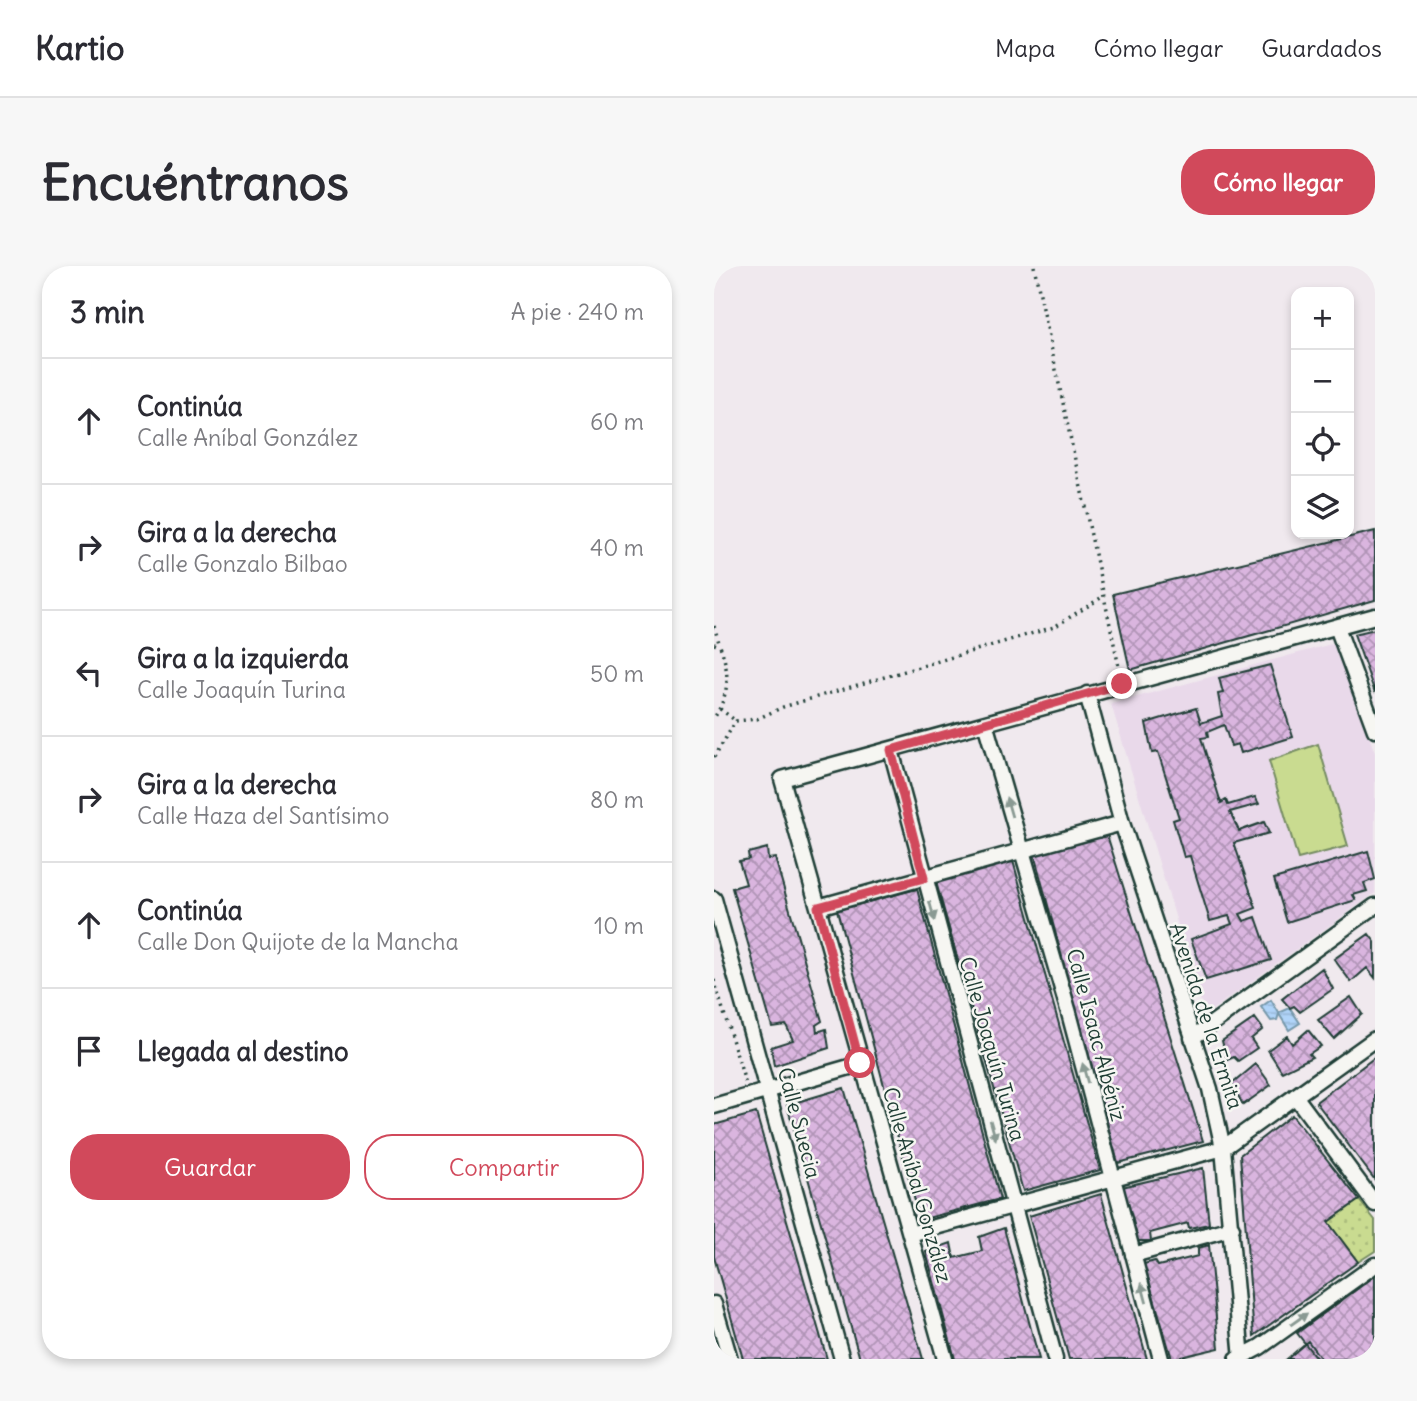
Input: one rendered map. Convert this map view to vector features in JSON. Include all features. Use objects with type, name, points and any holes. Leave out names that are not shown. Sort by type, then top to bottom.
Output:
[{"type":"street","points":[[891,750],[1122,684],[1375,617]]},
{"type":"street","points":[[1337,627],[1375,730]]},
{"type":"street","name":"Avenida de la Ermita","points":[[1087,694],[1122,823],[1210,1089],[1223,1148],[1232,1228],[1241,1359]]},
{"type":"street","name":"Calle Isaac Albéniz","points":[[985,723],[1161,1359]]},
{"type":"street","name":"Calle Aníbal González","points":[[891,750],[782,779],[945,1359]]},
{"type":"street","name":"Calle Joaquín Turina","points":[[891,750],[1055,1359]]},
{"type":"street","points":[[818,907],[1122,823]]},
{"type":"street","name":"Calle Suecia","points":[[714,899],[842,1359]]},
{"type":"street","points":[[1192,1038],[1375,906]]},
{"type":"street","points":[[910,1234],[1223,1148],[1375,1039]]},
{"type":"street","points":[[714,1106],[860,1063]]},
{"type":"street","points":[[1295,1096],[1375,1204]]},
{"type":"street","points":[[1133,1255],[1232,1228]]},
{"type":"street","points":[[1241,1359],[1375,1265]]},
{"type":"street","points":[[714,1304],[730,1359]]},
{"type":"path","points":[[1034,266],[1122,684]]},
{"type":"path","points":[[720,709],[736,721],[757,719],[783,707],[1054,628],[1104,596]]},
{"type":"path","points":[[714,626],[728,667],[729,682],[714,719]]},
{"type":"path","points":[[714,644],[720,646]]},
{"type":"path","points":[[714,757],[736,721]]},
{"type":"path","points":[[714,980],[745,1084],[735,1087]]},
{"type":"shaded area","points":[[1335,643],[1375,753],[1375,893],[1205,1015],[1111,704]]},
{"type":"green space","points":[[1318,744],[1348,846],[1298,859],[1269,761]]},
{"type":"green space","points":[[1359,1200],[1375,1220],[1375,1251],[1358,1262],[1328,1222]]},
{"type":"water","points":[[1271,1000],[1279,1013],[1290,1008],[1300,1023],[1289,1030],[1279,1014],[1277,1020],[1271,1021],[1261,1007]]},
{"type":"building","points":[[1375,531],[1375,600],[1130,670],[1113,594],[1342,539],[1354,539],[1354,536]]},
{"type":"building","points":[[1375,629],[1375,693],[1354,634]]},
{"type":"building","points":[[1270,665],[1293,737],[1241,753],[1238,744],[1231,746],[1224,725],[1207,732],[1208,737],[1201,738],[1221,803],[1226,800],[1228,805],[1255,797],[1259,804],[1230,812],[1239,831],[1264,822],[1269,833],[1234,843],[1256,908],[1240,914],[1244,921],[1256,917],[1271,960],[1206,980],[1191,939],[1232,924],[1229,916],[1210,921],[1190,856],[1184,857],[1173,820],[1179,818],[1158,752],[1152,753],[1146,723],[1196,708],[1201,723],[1222,716],[1218,694],[1223,693],[1219,678]]},
{"type":"building","points":[[1107,835],[1203,1141],[1118,1163],[1034,854]]},
{"type":"building","points":[[767,848],[768,859],[775,858],[822,1021],[816,1025],[817,1032],[826,1029],[829,1048],[774,1066],[771,1047],[793,1040],[786,1025],[772,1027],[732,888],[746,884],[739,861],[749,859],[748,853]]},
{"type":"building","points":[[1368,851],[1375,879],[1364,883],[1367,891],[1353,895],[1356,900],[1287,922],[1274,879]]},
{"type":"building","points":[[1013,861],[1100,1170],[1023,1191],[936,882]]},
{"type":"building","points":[[917,889],[1000,1199],[920,1220],[837,910]]},
{"type":"building","points":[[1369,934],[1375,942],[1375,978],[1367,968],[1351,982],[1334,959]]},
{"type":"building","points":[[1322,968],[1333,989],[1300,1012],[1294,1006],[1290,1008],[1282,999]]},
{"type":"building","points":[[1351,997],[1362,1014],[1334,1039],[1318,1020]]},
{"type":"building","points":[[1255,1018],[1263,1029],[1251,1039],[1257,1048],[1238,1061],[1234,1057],[1227,1060],[1222,1041]]},
{"type":"building","points":[[1308,1030],[1321,1046],[1309,1054],[1312,1057],[1282,1072],[1268,1050],[1287,1036],[1292,1044]]},
{"type":"building","points":[[1375,1057],[1375,1180],[1316,1102]]},
{"type":"building","points":[[1256,1064],[1271,1085],[1243,1105],[1232,1084]]},
{"type":"building","points":[[844,1088],[923,1359],[860,1359],[787,1105]]},
{"type":"building","points":[[756,1113],[827,1359],[743,1359],[714,1257],[714,1125]]},
{"type":"building","points":[[1292,1115],[1359,1200],[1328,1222],[1358,1262],[1254,1336],[1240,1155]]},
{"type":"building","points":[[1203,1168],[1209,1224],[1189,1228],[1188,1223],[1150,1233],[1151,1241],[1136,1241],[1122,1187]]},
{"type":"building","points":[[1101,1194],[1147,1359],[1069,1359],[1029,1216]]},
{"type":"building","points":[[1004,1228],[1039,1359],[955,1359],[926,1252],[951,1243],[954,1258],[982,1251],[979,1237]]},
{"type":"building","points":[[1209,1245],[1219,1348],[1172,1359],[1144,1264],[1155,1261],[1158,1266],[1198,1256],[1198,1248]]},
{"type":"building","points":[[1375,1276],[1375,1359],[1317,1359],[1297,1333]]},
{"type":"building","points":[[1308,1341],[1321,1359],[1287,1359]]},
{"type":"route","points":[[860,1063],[818,907],[924,878],[891,750],[1122,684]]}]
